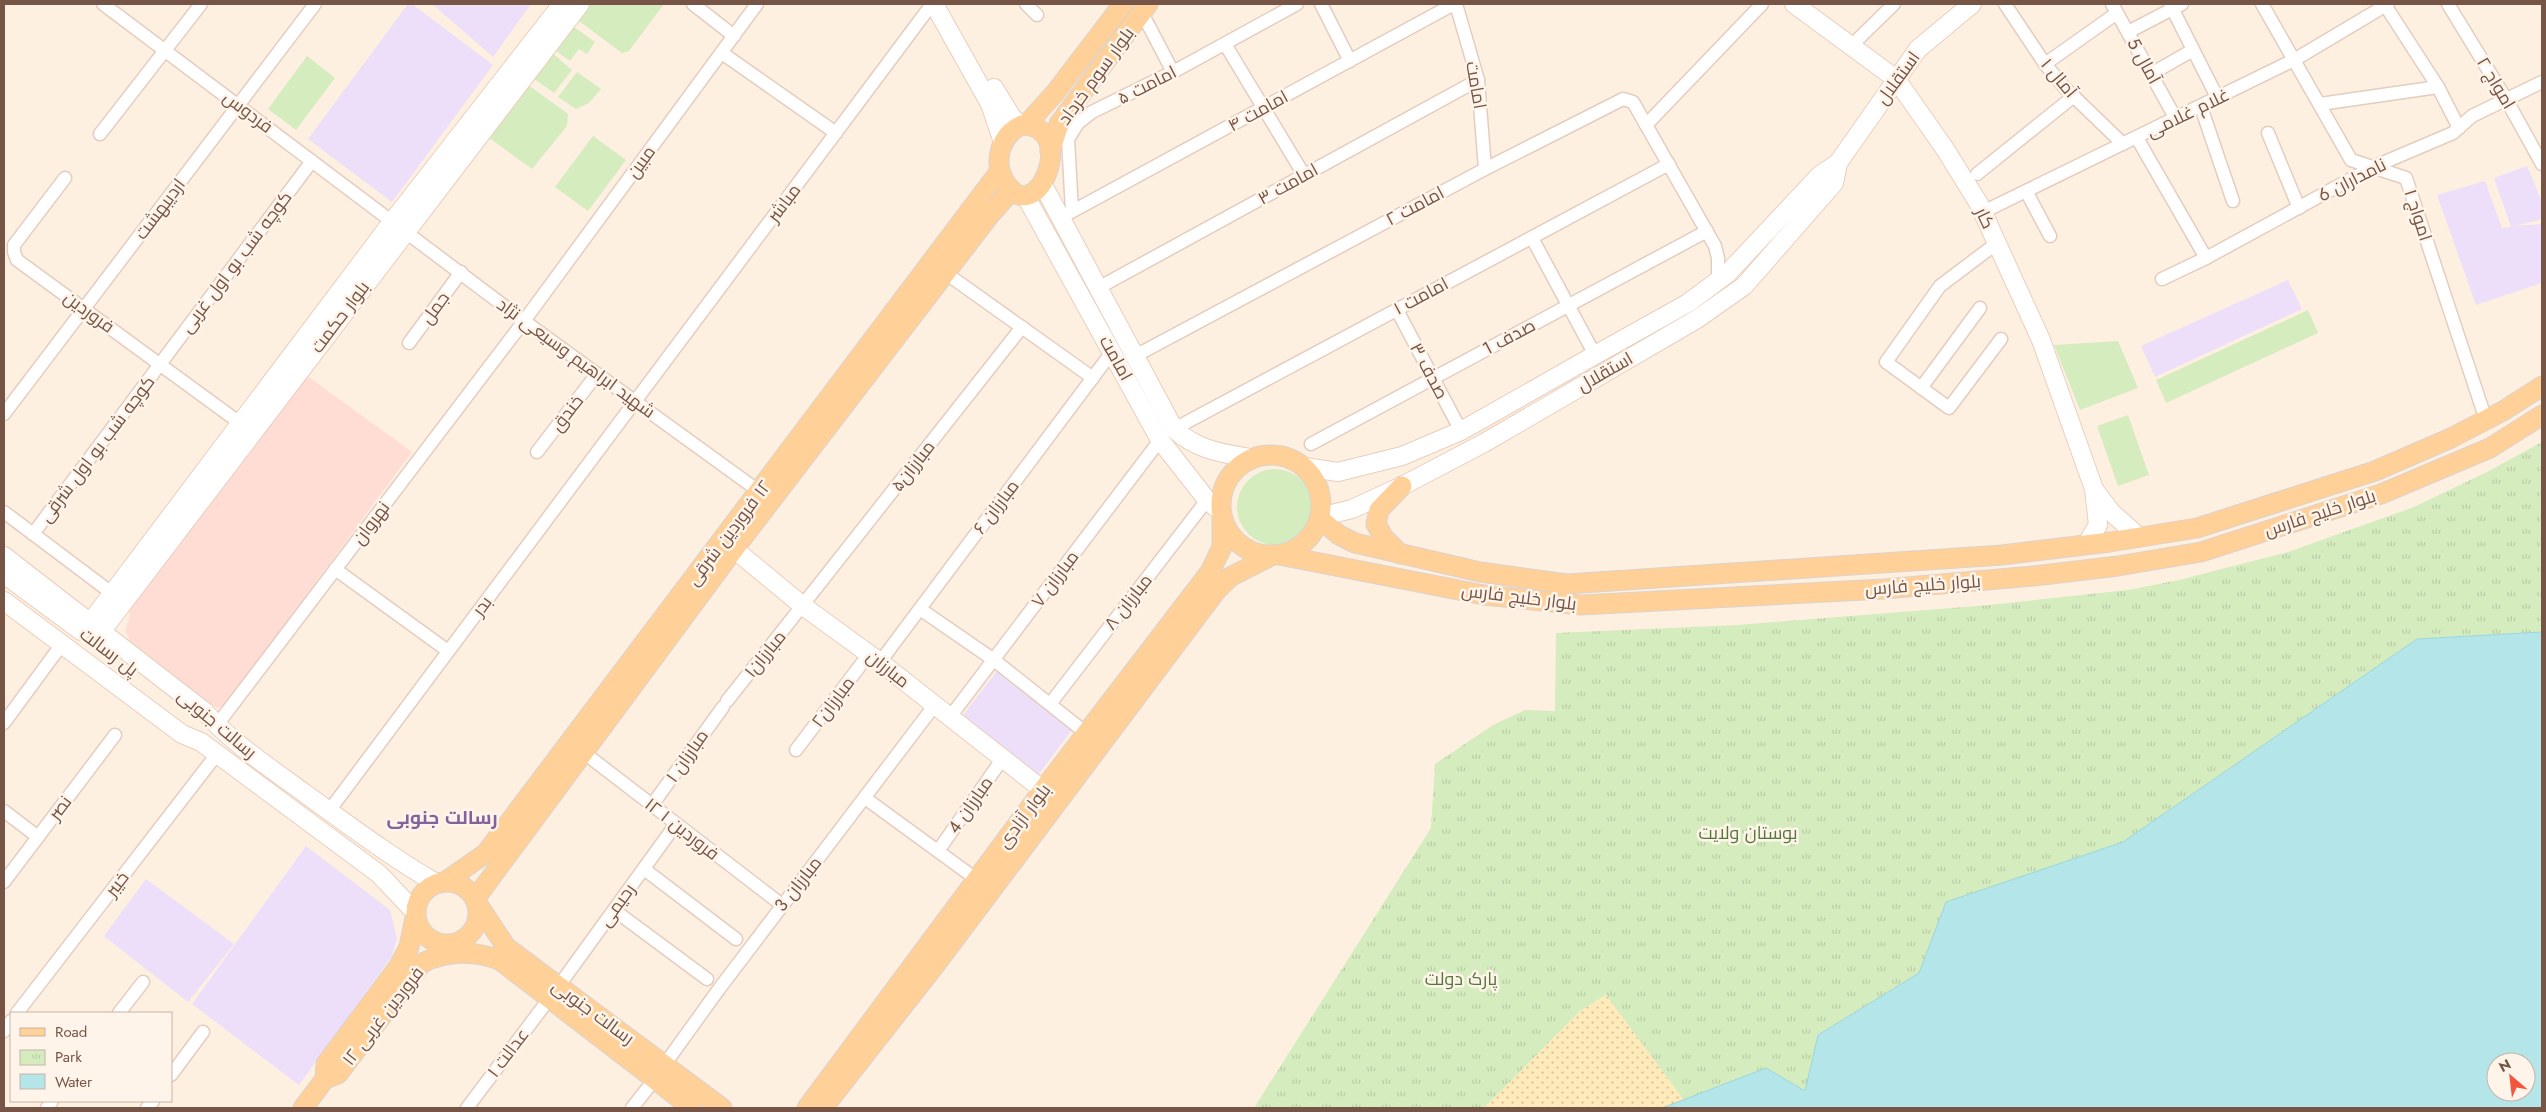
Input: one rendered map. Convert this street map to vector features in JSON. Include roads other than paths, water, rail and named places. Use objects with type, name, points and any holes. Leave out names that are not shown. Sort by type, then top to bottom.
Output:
[{"type":"main road","name":"بلوار سوم خرداد","points":[[1024,125],[1055,93],[1123,4]]},
{"type":"main road","name":"بلوار سوم خرداد","points":[[1050,152],[1059,124],[1145,8]]},
{"type":"main road","points":[[1055,93],[1056,100],[1062,104],[1069,105],[1075,101]]},
{"type":"main road","points":[[1024,125],[1032,125],[1043,133],[1047,139],[1050,152],[1049,167],[1043,186],[1034,193],[1018,193],[999,172],[1003,142],[1014,128],[1024,125]]},
{"type":"main road","name":"١٢ فروردین شرقی","points":[[441,882],[494,856],[584,752],[734,549],[947,274],[982,211],[999,172]]},
{"type":"main road","name":"١٢ فروردین شرقی","points":[[476,901],[494,856],[760,492],[982,211],[1018,193]]},
{"type":"main road","name":"بلوار خلیج فارس","points":[[1320,518],[1338,535],[1355,543],[1480,572],[1567,584],[1923,561],[2086,545],[2196,528],[2375,471],[2451,438],[2486,420],[2542,386]]},
{"type":"main road","name":"بلوار خلیج فارس","points":[[1276,555],[1484,595],[1580,605],[1884,589],[2034,576],[2200,552],[2381,494],[2490,448],[2542,415]]},
{"type":"main road","points":[[1274,454],[1295,460],[1305,467],[1316,482],[1320,493],[1320,518],[1314,532],[1304,543],[1293,550],[1276,555],[1256,553],[1240,545],[1228,533],[1216,509],[1230,474],[1250,458],[1274,454]]},
{"type":"main road","points":[[1401,554],[1384,538],[1376,524],[1379,510],[1402,486]]},
{"type":"main road","name":"بلوار آزادی","points":[[807,1108],[976,879],[1214,566],[1222,547],[1216,509]]},
{"type":"main road","name":"بلوار آزادی","points":[[823,1108],[936,964],[1216,591],[1230,577],[1276,555]]},
{"type":"main road","points":[[441,882],[465,887],[476,901],[478,914],[471,933],[454,944],[444,944],[429,939],[419,928],[415,915],[421,894],[441,882]]},
{"type":"main road","name":"رسالت جنوبی","points":[[476,901],[513,964],[553,993],[622,1032],[665,1064],[695,1103]]},
{"type":"main road","name":"۱۲ فروردین غربی","points":[[415,915],[409,947],[387,985],[326,1064],[325,1079],[338,1074],[422,963],[432,958],[456,954],[490,956],[513,964]]},
{"type":"main road","name":"رسالت جنوبی","points":[[553,993],[611,1048],[654,1080],[695,1103],[722,1108]]},
{"type":"main road","points":[[611,1048],[622,1032]]},
{"type":"main road","points":[[304,1108],[325,1079]]},
{"type":"street","name":"فردوس","points":[[103,4],[399,226]]},
{"type":"street","points":[[100,134],[200,4]]},
{"type":"street","name":"اردیبهشت","points":[[4,414],[315,4]]},
{"type":"street","name":"بلوار حکمت","points":[[95,627],[399,226],[562,4]]},
{"type":"street","name":"بلوار حکمت","points":[[95,627],[113,594],[240,423],[580,4]]},
{"type":"street","points":[[693,4],[734,36]]},
{"type":"street","name":"مبین","points":[[524,321],[758,4]]},
{"type":"street","points":[[933,4],[990,104],[1003,142]]},
{"type":"street","name":"مباشر","points":[[635,401],[933,4]]},
{"type":"street","points":[[946,4],[1004,106],[1013,119],[1024,125]]},
{"type":"street","points":[[1026,4],[1037,15]]},
{"type":"street","name":"امامت ۵","points":[[1066,215],[1068,139],[1078,123],[1092,112],[1173,72],[1297,4]]},
{"type":"street","points":[[1321,4],[1350,60]]},
{"type":"street","name":"امامت ۴","points":[[1066,215],[1455,4]]},
{"type":"street","name":"امامت","points":[[1455,4],[1478,80],[1485,169]]},
{"type":"street","points":[[1646,125],[1762,4]]},
{"type":"street","name":"کار","points":[[1794,4],[1896,79],[1946,149],[1983,212],[2040,340],[2094,489]]},
{"type":"street","points":[[1850,46],[1894,4]]},
{"type":"street","name":"استقلال","points":[[1305,467],[1338,472],[1402,456],[1461,431],[1688,303],[1718,282],[1820,175],[1838,163],[1918,49],[1972,4]]},
{"type":"street","name":"آمال ۱","points":[[2006,4],[2046,64],[2074,96],[2123,144]]},
{"type":"street","name":"امواج ۱","points":[[2262,4],[2351,160],[2406,178],[2486,420]]},
{"type":"street","points":[[2386,4],[2438,87],[2459,128]]},
{"type":"street","name":"غلام غلامی","points":[[1983,212],[2218,99],[2294,60],[2386,4]]},
{"type":"street","name":"امواج ۲","points":[[2448,4],[2506,99],[2542,164]]},
{"type":"street","points":[[2128,32],[2175,5],[2193,50],[2218,99]]},
{"type":"street","points":[[1145,8],[1173,72]]},
{"type":"street","points":[[2046,64],[2115,8]]},
{"type":"street","name":"آمال 5","points":[[2115,8],[2176,119]]},
{"type":"street","points":[[1225,44],[1304,175]]},
{"type":"street","points":[[2151,74],[2193,50]]},
{"type":"street","points":[[722,52],[836,133]]},
{"type":"street","name":"امامت ۳","points":[[1098,288],[1478,80]]},
{"type":"street","name":"نامداران 6","points":[[2162,279],[2206,258],[2373,167],[2453,133],[2472,116],[2542,82]]},
{"type":"street","points":[[2320,104],[2438,87]]},
{"type":"street","points":[[1977,174],[2074,96]]},
{"type":"street","name":"امامت ۲","points":[[1135,356],[1485,169],[1623,99],[1633,102],[1715,246]]},
{"type":"street","points":[[2201,107],[2233,202]]},
{"type":"street","points":[[2268,133],[2299,208]]},
{"type":"street","points":[[2137,138],[2206,258]]},
{"type":"street","name":"کوچه شب بو اول غربی","points":[[161,364],[312,161]]},
{"type":"street","name":"استقلال","points":[[1320,518],[1352,509],[1402,486],[1492,438],[1697,319],[1744,286],[1834,183],[1838,163]]},
{"type":"street","name":"امامت ۱","points":[[1180,435],[1396,310],[1669,164]]},
{"type":"street","name":"فروردین","points":[[65,178],[14,245],[17,260],[240,423]]},
{"type":"street","name":"امامت","points":[[1043,186],[1066,215],[1098,288],[1180,435]]},
{"type":"street","points":[[2026,191],[2050,236]]},
{"type":"street","name":"امامت","points":[[1018,193],[1112,352],[1164,446],[1216,509]]},
{"type":"street","name":"شهید ابراهیم وسیعی نژاد","points":[[399,226],[524,321],[760,492]]},
{"type":"street","name":"صدف 1","points":[[1310,444],[1707,231]]},
{"type":"street","points":[[1532,238],[1596,356]]},
{"type":"street","points":[[1997,243],[1940,286],[1886,362],[1949,408],[2001,339]]},
{"type":"street","points":[[1715,246],[1739,262]]},
{"type":"street","points":[[1715,246],[1718,258],[1718,282]]},
{"type":"street","name":"جمل","points":[[409,343],[461,272]]},
{"type":"street","points":[[947,274],[1093,378]]},
{"type":"street","points":[[1921,388],[1980,308]]},
{"type":"street","name":"صدف ۳","points":[[1396,310],[1461,431]]},
{"type":"street","name":"نهروان","points":[[216,725],[524,321]]},
{"type":"street","name":"مبارزان۵","points":[[803,606],[1022,327]]},
{"type":"street","name":"مبارزان ۶","points":[[874,658],[920,609],[1112,352]]},
{"type":"street","name":"کوچه شب بو اول شرقی","points":[[33,534],[161,364]]},
{"type":"street","name":"خندق","points":[[537,452],[597,374]]},
{"type":"street","name":"بدر","points":[[329,811],[635,401]]},
{"type":"street","points":[[1164,446],[1183,460],[1188,458],[1192,453],[1180,435]]},
{"type":"street","points":[[1180,435],[1203,449],[1250,458]]},
{"type":"street","name":"مبارزان ۷","points":[[950,717],[1164,446]]},
{"type":"street","points":[[2094,489],[2111,512],[2139,537]]},
{"type":"street","points":[[2086,545],[2098,525],[2094,489]]},
{"type":"street","name":"مبارزان ۸","points":[[1050,704],[1216,509]]},
{"type":"street","points":[[4,512],[113,594]]},
{"type":"street","name":"مبارزان","points":[[734,549],[803,606],[874,658],[1043,790]]},
{"type":"street","name":"رسالت جنوبی","points":[[4,556],[204,711],[216,725],[329,811],[406,866],[441,882]]},
{"type":"street","points":[[335,570],[448,652]]},
{"type":"street","name":"پل رسالت","points":[[4,574],[179,712],[201,742]]},
{"type":"street","name":"پل رسالت","points":[[4,589],[179,712],[216,725]]},
{"type":"street","name":"رسالت جنوبی","points":[[4,601],[182,734],[201,742],[379,874],[395,889],[415,915]]},
{"type":"street","name":"مبارزان۱","points":[[725,704],[803,606]]},
{"type":"street","points":[[920,609],[994,660],[1086,733]]},
{"type":"street","points":[[4,724],[62,644]]},
{"type":"street","name":"مبارزان۲","points":[[796,750],[874,658]]},
{"type":"street","name":"مبارزان ۱","points":[[652,806],[725,704]]},
{"type":"street","name":"مبارزان 3","points":[[665,1064],[782,905],[934,706]]},
{"type":"street","name":"نصر","points":[[4,882],[116,734]]},
{"type":"street","name":"۱۲ فروردین ۱","points":[[584,752],[782,905]]},
{"type":"street","name":"خیبر","points":[[18,1012],[217,754]]},
{"type":"street","name":"مبارزان 4","points":[[938,851],[1003,758]]},
{"type":"street","points":[[865,798],[976,879]]},
{"type":"street","points":[[4,811],[38,836]]},
{"type":"street","name":"رحیمی","points":[[553,993],[676,824]]},
{"type":"street","points":[[395,889],[409,889],[414,882],[412,873],[406,866]]},
{"type":"street","points":[[644,869],[736,939]]},
{"type":"street","points":[[614,910],[707,978]]},
{"type":"street","points":[[121,1012],[143,982]]},
{"type":"street","name":"عدالت ۱","points":[[466,1108],[553,993]]},
{"type":"street","points":[[172,1074],[203,1032]]},
{"type":"street","points":[[632,1108],[654,1080]]},
{"type":"water","points":[[2542,632],[2542,1108],[1662,1108],[1766,1068],[1805,1091],[1818,1035],[1919,973],[1946,902],[2123,842],[2417,639]]},
{"type":"district","name":"رسالت جنوبی","points":[[442,817]]},
{"type":"park label","name":"بوستان ولایت","points":[[1748,833]]},
{"type":"park label","name":"پارک دولت","points":[[1461,979]]}]
